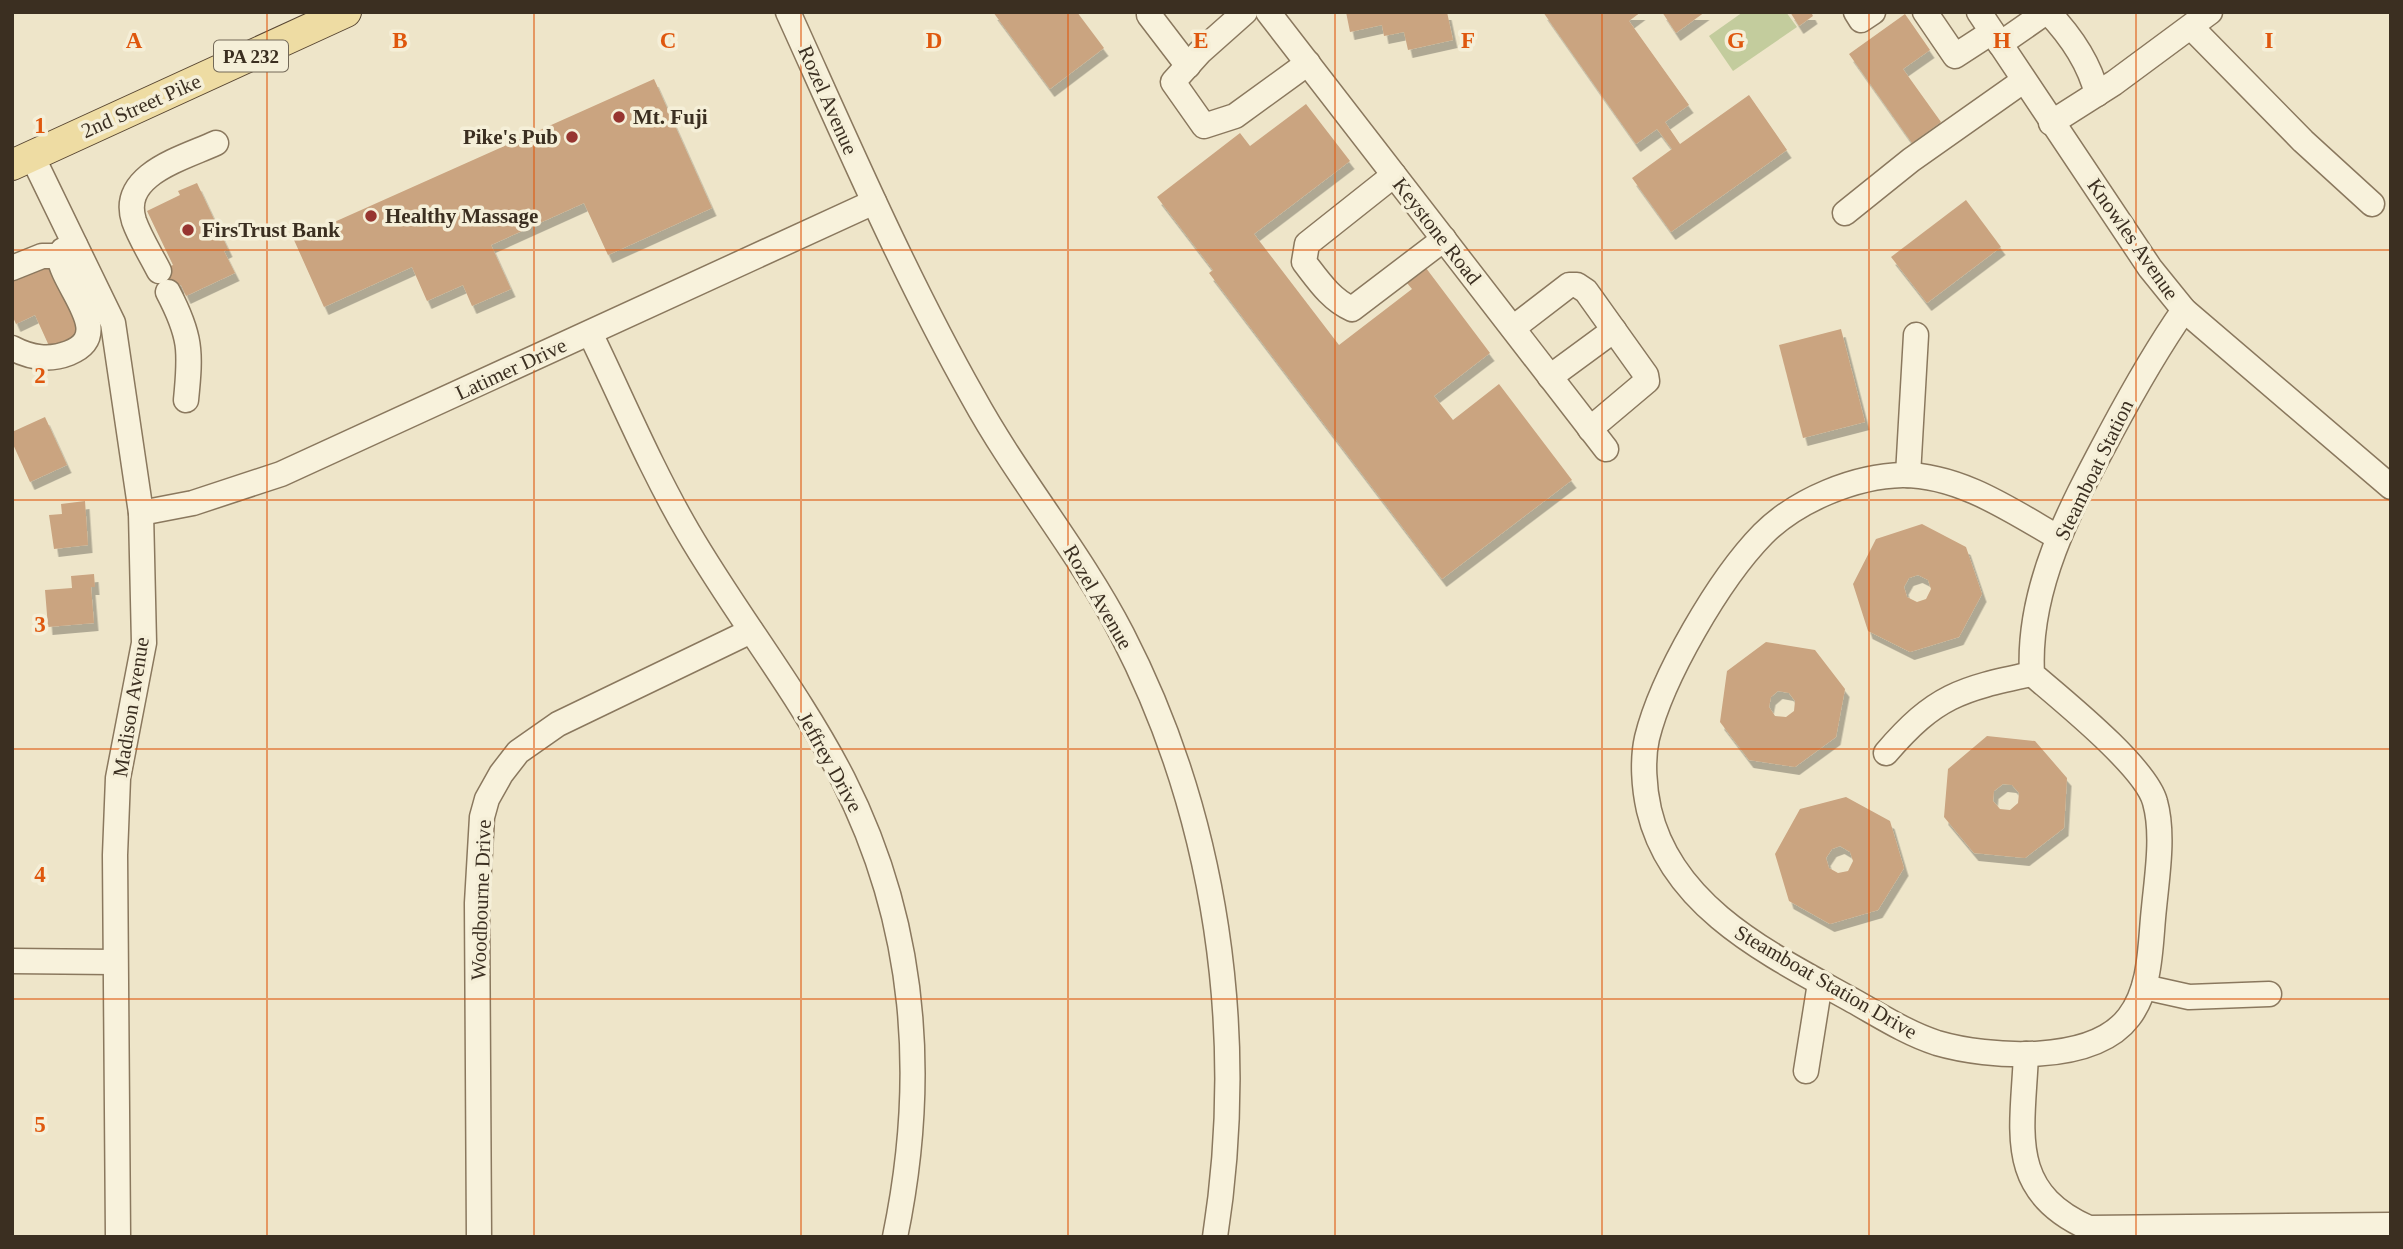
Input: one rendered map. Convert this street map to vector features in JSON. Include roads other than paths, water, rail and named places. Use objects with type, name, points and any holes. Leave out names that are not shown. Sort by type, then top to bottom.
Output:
[{"type":"main road","name":"2nd Street Pike","points":[[22,161],[346,12]]},
{"type":"street","name":"Rozel Avenue","points":[[788,12],[919,297],[981,412],[1090,578],[1122,635],[1176,762],[1207,874],[1224,984],[1228,1114],[1215,1237]]},
{"type":"street","points":[[1245,12],[1173,82],[1204,126],[1235,116],[1308,63]]},
{"type":"street","name":"Keystone Road","points":[[1268,12],[1606,449]]},
{"type":"street","points":[[1856,12],[1861,20],[1872,12]]},
{"type":"street","points":[[1926,12],[1955,55],[1990,29],[2047,12],[2075,44],[2088,66],[2097,94]]},
{"type":"street","points":[[1147,13],[1188,66]]},
{"type":"street","points":[[2051,123],[2097,94],[2200,20],[2303,141],[2372,204]]},
{"type":"street","name":"Knowles Avenue","points":[[1990,29],[2150,268],[2184,310],[2391,487]]},
{"type":"street","points":[[1845,213],[1911,160],[2023,81]]},
{"type":"street","points":[[186,400],[191,352],[182,320],[134,221],[131,202],[141,181],[216,143]]},
{"type":"street","name":"Madison Avenue","points":[[22,161],[67,251],[113,323],[141,513],[144,643],[118,778],[114,962],[118,1237]]},
{"type":"street","points":[[1394,175],[1307,244],[1304,262],[1317,279],[1338,303],[1352,309],[1444,239]]},
{"type":"street","name":"Latimer Drive","points":[[141,513],[193,503],[281,474],[874,202]]},
{"type":"street","points":[[12,268],[42,256],[67,251],[90,327],[87,342],[79,349],[49,358],[31,357],[12,348]]},
{"type":"street","points":[[1513,328],[1569,285],[1577,285],[1586,291],[1646,375],[1647,381],[1590,429]]},
{"type":"street","name":"Steamboat Station","points":[[2032,674],[2031,651],[2037,605],[2059,538],[2077,497],[2153,353],[2184,310]]},
{"type":"street","points":[[1550,377],[1614,330]]},
{"type":"street","name":"Jeffrey Drive","points":[[590,333],[688,531],[848,788],[881,870],[900,934],[912,1032],[914,1097],[907,1178],[895,1237]]},
{"type":"street","points":[[1908,475],[1916,335]]},
{"type":"street","name":"Steamboat Station Drive","points":[[2026,1054],[1961,1050],[1913,1035],[1747,939],[1714,914],[1686,886],[1650,813],[1645,779],[1646,741],[1660,697],[1720,588],[1764,533],[1800,507],[1872,477],[1908,475],[1970,490],[2059,538]]},
{"type":"street","name":"Woodbourne Drive","points":[[479,1237],[477,903],[482,817],[487,799],[518,752],[549,730],[695,655],[751,631]]},
{"type":"street","points":[[1886,752],[1942,699],[1980,685],[2032,674],[2131,765],[2155,800],[2158,840],[2155,898],[2144,987],[2129,1018],[2105,1039],[2072,1049],[2026,1054],[2022,1147],[2029,1173],[2043,1198],[2066,1218],[2089,1228],[2391,1225]]},
{"type":"street","points":[[12,961],[114,962]]},
{"type":"street","points":[[1806,1071],[1820,983]]},
{"type":"street","points":[[2144,987],[2189,997],[2269,994]]},
{"type":"place","name":"Mt. Fuji","points":[[619,117]]},
{"type":"place","name":"Pike's Pub","points":[[572,137]]},
{"type":"place","name":"Healthy Massage","points":[[371,216]]},
{"type":"place","name":"FirsTrust Bank","points":[[188,230]]}]
